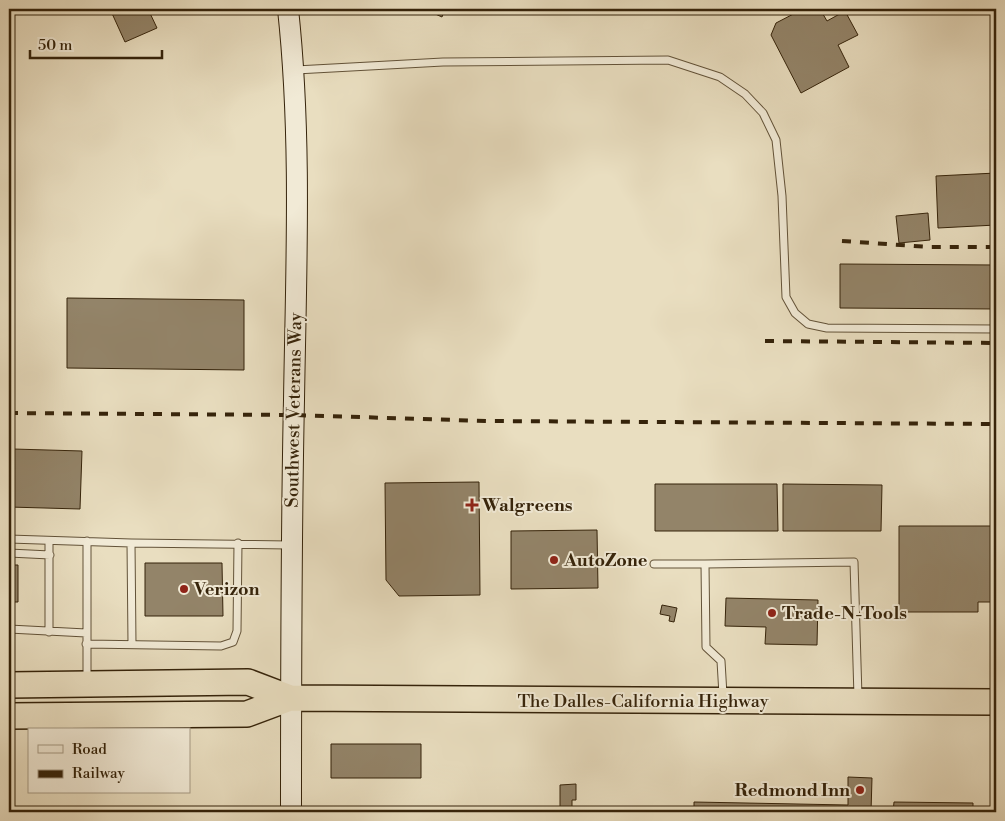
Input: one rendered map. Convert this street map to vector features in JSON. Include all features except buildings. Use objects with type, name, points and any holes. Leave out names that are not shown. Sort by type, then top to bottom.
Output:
[{"type":"highway","name":"The Dalles-California Highway","points":[[9,685],[248,682],[290,698],[996,702]]},
{"type":"highway","name":"The Dalles-California Highway","points":[[9,716],[247,714],[290,698]]},
{"type":"main road","name":"Southwest Veterans Way","points":[[288,9],[295,70],[297,210],[290,698],[291,812]]},
{"type":"lane","points":[[295,70],[443,62],[668,60],[720,77],[745,94],[763,113],[776,140],[782,196],[786,297],[795,312],[808,324],[827,328],[996,329]]},
{"type":"lane","points":[[9,538],[49,541],[292,545]]},
{"type":"lane","points":[[49,541],[49,632]]},
{"type":"lane","points":[[87,541],[87,683]]},
{"type":"lane","points":[[131,543],[132,644]]},
{"type":"lane","points":[[86,644],[221,646],[233,642],[237,631],[238,543]]},
{"type":"lane","points":[[9,553],[50,555]]},
{"type":"lane","points":[[654,564],[854,562],[858,702]]},
{"type":"lane","points":[[705,564],[706,647],[722,661],[723,701]]},
{"type":"lane","points":[[9,629],[86,632]]},
{"type":"waterway","points":[[9,810],[46,812]]},
{"type":"railway","points":[[842,241],[929,247],[996,247]]},
{"type":"railway","points":[[765,341],[996,343]]},
{"type":"railway","points":[[9,413],[293,415],[487,421],[996,424]]},
{"type":"place","name":"Walgreens","points":[[472,505]]},
{"type":"place","name":"AutoZone","points":[[554,560]]},
{"type":"place","name":"Verizon","points":[[184,589]]},
{"type":"place","name":"Trade-N-Tools","points":[[772,613]]},
{"type":"place","name":"Redmond Inn","points":[[860,790]]}]
